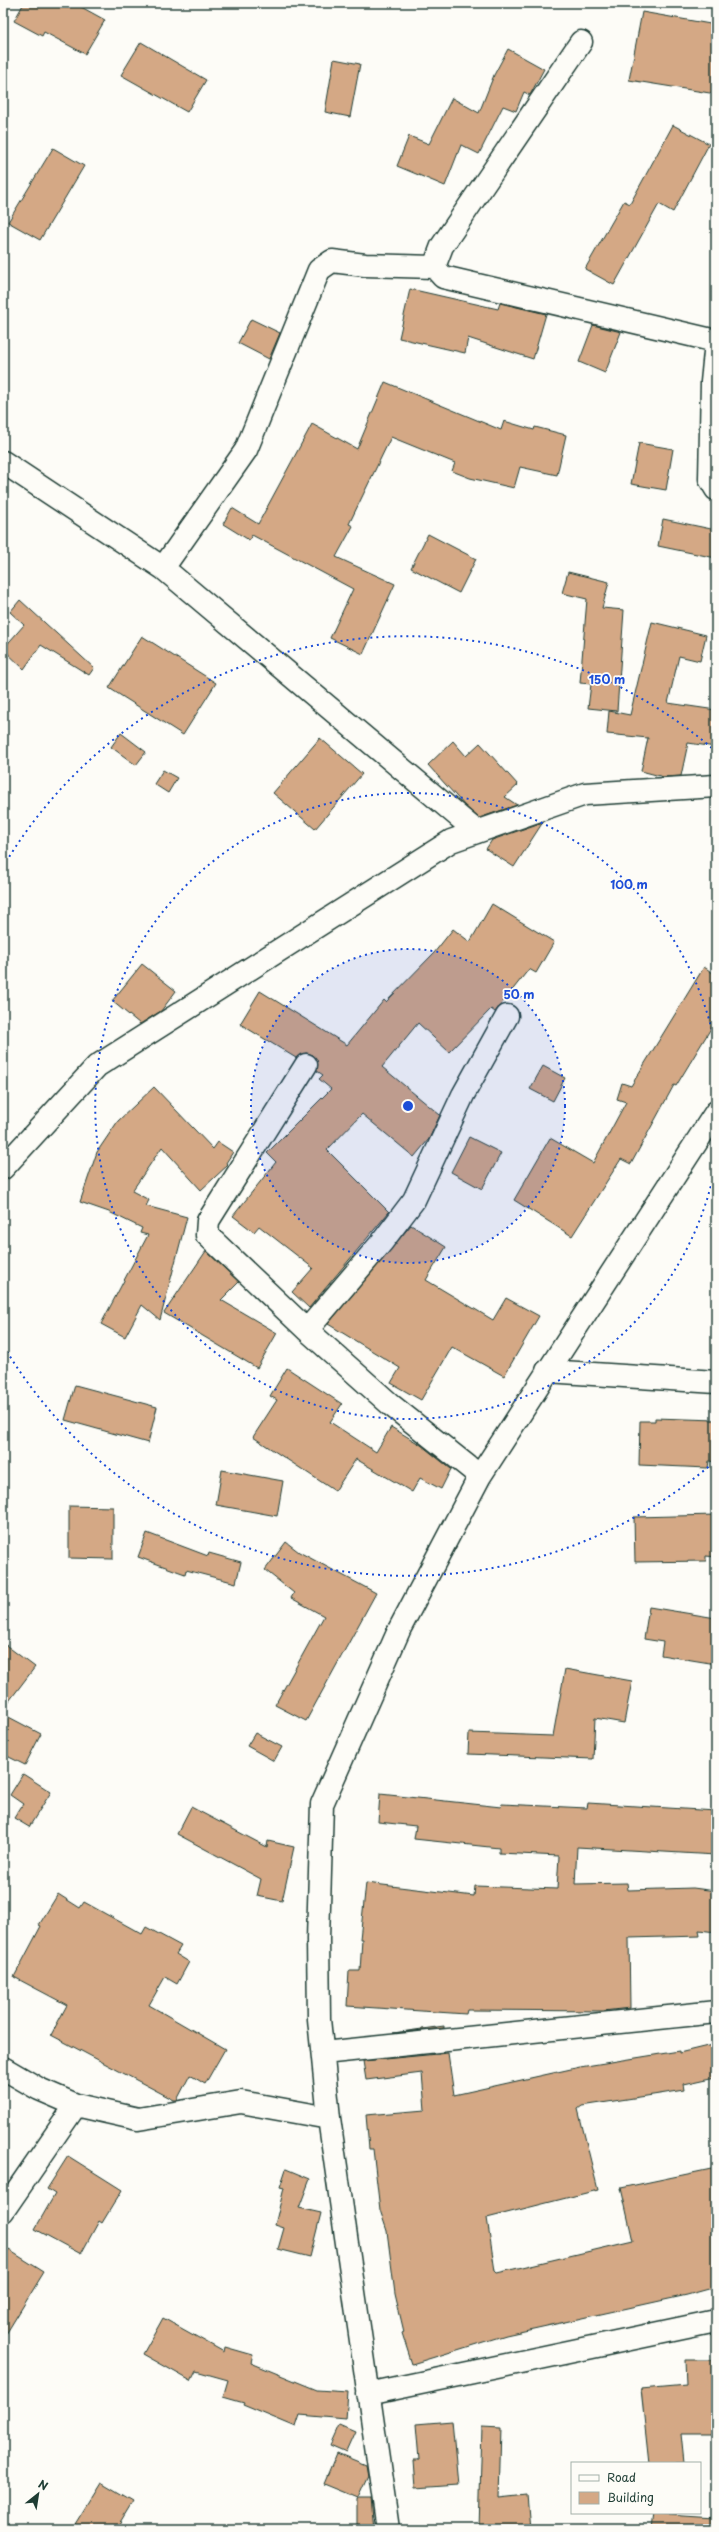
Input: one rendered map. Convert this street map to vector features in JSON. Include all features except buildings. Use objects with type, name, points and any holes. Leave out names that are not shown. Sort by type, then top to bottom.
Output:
[{"type":"street","points":[[434,267],[442,246],[581,42]]},
{"type":"street","points":[[163,568],[246,450],[319,270],[332,261],[365,265],[434,267],[443,278],[716,341],[712,382],[710,479],[716,489]]},
{"type":"street","points":[[3,462],[163,568],[477,832]]},
{"type":"street","points":[[3,1168],[97,1066],[451,841],[585,794],[716,786]]},
{"type":"street","points":[[307,1330],[382,1242],[414,1200],[464,1095],[507,1016]]},
{"type":"street","points":[[306,1065],[208,1221],[207,1235],[307,1330],[392,1406],[480,1476]]},
{"type":"street","points":[[388,2529],[329,2118],[319,2019],[318,1939],[322,1804],[400,1628],[480,1476],[716,1112]]},
{"type":"street","points":[[547,1371],[716,1382]]},
{"type":"street","points":[[323,2053],[716,2012]]},
{"type":"street","points":[[3,2068],[39,2089],[76,2105],[138,2118],[241,2102],[329,2118]]},
{"type":"street","points":[[3,2211],[76,2105]]},
{"type":"street","points":[[368,2394],[716,2321]]}]
